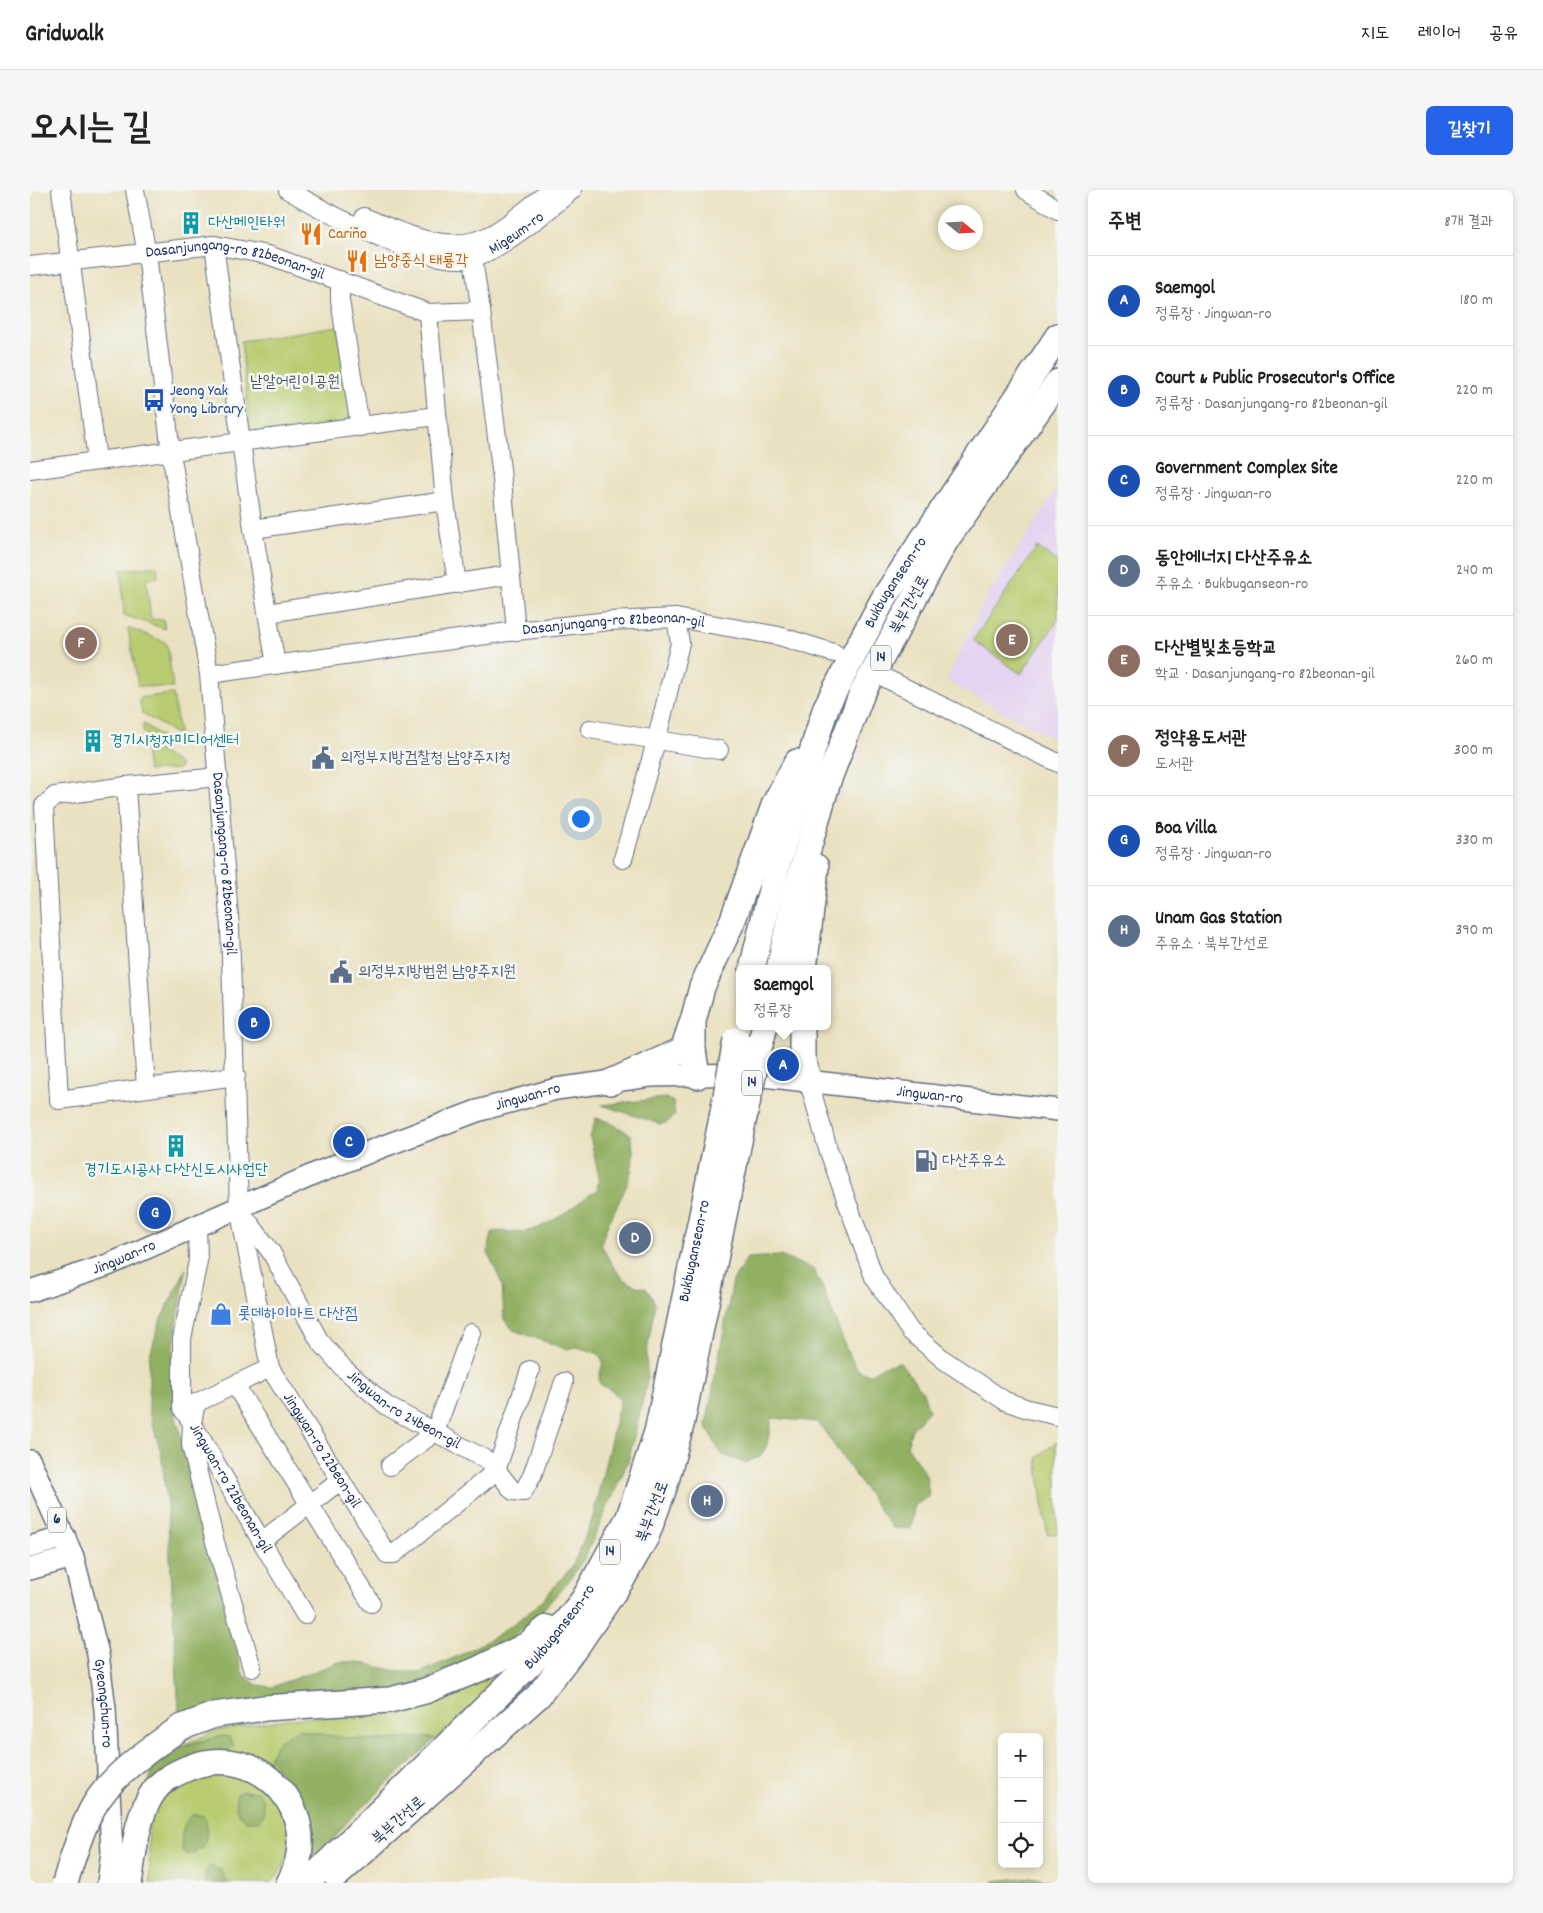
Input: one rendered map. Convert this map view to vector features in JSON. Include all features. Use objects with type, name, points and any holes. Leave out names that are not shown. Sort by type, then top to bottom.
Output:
[{"type":"highway","name":"Bukbuganseon-ro","points":[[753,965],[777,865],[826,707],[884,598],[1058,336]]},
{"type":"highway","name":"북부간선로","points":[[779,965],[796,890],[828,781],[862,693],[946,540],[1058,382]]},
{"type":"highway","points":[[611,1082],[683,1050],[702,987],[732,922],[775,803],[826,707]]},
{"type":"highway","points":[[805,965],[828,781]]},
{"type":"highway","points":[[693,1021],[693,1050],[697,1076]]},
{"type":"highway","points":[[802,1030],[802,1058],[809,1082]]},
{"type":"highway","name":"14","points":[[732,1120],[738,1033]]},
{"type":"highway","name":"북부간선로","points":[[328,1883],[406,1816],[538,1696],[579,1643],[620,1581],[646,1537],[664,1488],[682,1421],[732,1120],[762,1035]]},
{"type":"highway","name":"Bukbuganseon-ro","points":[[306,1883],[541,1653],[584,1599],[629,1517],[657,1432],[732,1120]]},
{"type":"highway","points":[[65,1883],[72,1859],[92,1810],[119,1775],[180,1728],[214,1715],[264,1708],[390,1700],[425,1691],[478,1669],[527,1645],[584,1599]]},
{"type":"highway","points":[[129,1883],[142,1814],[154,1792],[169,1776],[178,1772],[196,1765],[228,1761],[254,1769],[273,1780],[291,1803],[300,1835],[300,1854],[289,1883]]},
{"type":"highway","points":[[355,1883],[406,1816]]},
{"type":"main road","name":"Jingwan-ro","points":[[30,1291],[108,1265],[317,1173],[477,1111],[556,1089],[650,1076],[746,1074],[1058,1110]]},
{"type":"main road","name":"6","points":[[30,1461],[73,1557]]},
{"type":"main road","name":"6","points":[[30,1547],[65,1537]]},
{"type":"main road","points":[[30,1568],[73,1557]]},
{"type":"main road","name":"Gyeongchun-ro","points":[[73,1557],[98,1654],[105,1709],[112,1852],[108,1883]]},
{"type":"main road","name":"Gyeongchun-ro","points":[[112,1852],[123,1883]]},
{"type":"street","points":[[61,190],[97,460]]},
{"type":"street","points":[[30,266],[70,260],[147,254],[135,190]]},
{"type":"street","name":"Migeum-ro","points":[[288,190],[355,226],[416,252],[447,258],[472,250],[493,248],[542,216],[572,190]]},
{"type":"street","name":"Migeum-ro","points":[[312,190],[352,211],[413,236],[472,250]]},
{"type":"street","name":"Migeum-ro","points":[[472,250],[552,190]]},
{"type":"street","points":[[1026,190],[1058,209]]},
{"type":"street","points":[[214,245],[253,529],[276,665]]},
{"type":"street","name":"Dasanjungang-ro 82beonan-gil","points":[[239,1208],[230,928],[219,777],[209,674],[171,453],[147,254],[214,245],[268,255],[428,313],[481,311],[500,469],[516,631],[609,621],[676,618],[779,636],[834,653]]},
{"type":"street","points":[[472,250],[481,311]]},
{"type":"street","points":[[340,280],[340,300],[360,427]]},
{"type":"street","points":[[428,313],[444,500],[457,584]]},
{"type":"street","points":[[30,470],[97,460],[171,453],[436,416]]},
{"type":"street","points":[[253,529],[444,500]]},
{"type":"street","points":[[268,613],[509,575]]},
{"type":"street","points":[[623,859],[657,738],[680,643],[676,618]]},
{"type":"street","points":[[209,674],[516,631]]},
{"type":"street","points":[[887,679],[1058,763]]},
{"type":"street","points":[[590,729],[657,738],[719,750]]},
{"type":"street","points":[[219,777],[126,786],[55,796],[44,806],[59,1100],[236,1076]]},
{"type":"street","points":[[126,786],[146,1088]]},
{"type":"street","points":[[809,1082],[828,1148],[874,1277],[910,1331],[944,1360],[1005,1401],[1058,1416]]},
{"type":"street","name":"Jingwan-ro 22beon-gil","points":[[239,1208],[270,1368],[387,1554],[394,1554],[496,1471]]},
{"type":"street","name":"Jingwan-ro 24beon-gil","points":[[239,1208],[271,1252],[319,1340],[344,1369],[387,1406],[490,1462],[513,1491],[523,1492],[532,1476],[564,1382]]},
{"type":"street","points":[[197,1226],[198,1261],[182,1339],[182,1408],[192,1423],[191,1445],[215,1542],[252,1668]]},
{"type":"street","points":[[390,1466],[434,1432],[471,1333]]},
{"type":"street","name":"Jingwan-ro 22beonan-gil","points":[[270,1368],[196,1404],[192,1423],[305,1615]]},
{"type":"street","points":[[496,1471],[530,1370]]},
{"type":"street","points":[[236,1385],[371,1603]]},
{"type":"street","points":[[262,1541],[341,1480]]},
{"type":"shaded area","points":[[1058,487],[1058,741],[946,681],[985,600]]},
{"type":"green space","name":"낟알어린이공원","points":[[338,326],[351,415],[346,423],[256,435],[250,431],[241,341]]},
{"type":"green space","points":[[1037,547],[1058,562],[1058,620],[1021,674],[973,640]]},
{"type":"green space","points":[[157,566],[158,577],[146,579],[151,619],[163,620],[165,629],[124,615],[121,570]]},
{"type":"green space","points":[[128,628],[165,642],[168,649],[173,688],[138,686]]},
{"type":"green space","points":[[173,694],[179,733],[176,734],[142,713],[139,698]]},
{"type":"green space","points":[[143,723],[163,738],[156,741],[143,732]]},
{"type":"green space","points":[[144,741],[181,765],[178,769],[148,771]]},
{"type":"green space","points":[[666,1098],[673,1102],[675,1115],[667,1123],[660,1124],[602,1105]]},
{"type":"green space","points":[[596,1118],[609,1122],[630,1134],[633,1150],[629,1178],[601,1244],[618,1273],[630,1283],[646,1288],[655,1303],[646,1358],[648,1378],[628,1462],[585,1557],[568,1582],[537,1616],[500,1649],[409,1687],[194,1713],[179,1712],[167,1504],[161,1452],[149,1412],[149,1358],[160,1321],[186,1269],[172,1356],[176,1417],[243,1675],[257,1685],[272,1687],[339,1662],[357,1662],[402,1672],[421,1672],[456,1657],[496,1636],[534,1609],[572,1567],[592,1520],[620,1401],[614,1392],[600,1384],[599,1378],[603,1362],[599,1354],[577,1347],[566,1349],[513,1330],[504,1319],[502,1284],[488,1253],[492,1232],[522,1232],[542,1226],[597,1190],[599,1177],[590,1137]]},
{"type":"green space","points":[[780,1256],[813,1269],[825,1293],[848,1353],[858,1370],[869,1375],[884,1366],[900,1362],[923,1392],[929,1411],[912,1429],[907,1446],[926,1475],[929,1496],[914,1506],[911,1529],[892,1528],[818,1422],[772,1418],[767,1445],[760,1457],[744,1463],[721,1454],[706,1426],[733,1281],[747,1258]]},
{"type":"green space","points":[[1056,1442],[1058,1534],[1047,1534],[1037,1457]]},
{"type":"green space","points":[[526,1654],[474,1706],[435,1739],[424,1737],[388,1740],[354,1739],[298,1729],[278,1771],[227,1753],[234,1746],[229,1737],[222,1736],[178,1747],[218,1730],[287,1719],[391,1712],[435,1701],[492,1677]]},
{"type":"green space","points":[[298,1729],[354,1739],[388,1740],[424,1737],[435,1739],[349,1820],[310,1868],[312,1836],[300,1800],[269,1757],[279,1741]]},
{"type":"green space","points":[[222,1736],[229,1737],[234,1746],[227,1753],[146,1790],[153,1768],[178,1747]]},
{"type":"green space","points":[[193,1768],[264,1780],[285,1820],[290,1843],[288,1856],[282,1869],[271,1883],[150,1883],[148,1820],[157,1796]]},
{"type":"green space","points":[[243,1791],[257,1792],[262,1798],[264,1810],[259,1821],[247,1821],[238,1814],[235,1802],[237,1794]]},
{"type":"green space","points":[[193,1814],[204,1816],[207,1832],[203,1848],[190,1855],[183,1853],[181,1842],[186,1822]]},
{"type":"green space","points":[[210,1866],[221,1870],[227,1883],[205,1883],[205,1873]]},
{"type":"green space","points":[[1031,1877],[1058,1883],[992,1883],[994,1881]]},
{"type":"place","name":"다산메인타워","points":[[191,223]]},
{"type":"place","name":"Cariño","points":[[311,234]]},
{"type":"place","name":"남양중식 태룡각","points":[[357,261]]},
{"type":"place","name":"Jeong Yak Yong Library","points":[[154,400]]},
{"type":"place","name":"다산별빛초등학교","points":[[1012,640]]},
{"type":"place","name":"정약용도서관","points":[[81,643]]},
{"type":"place","name":"경기시청자미디어센터","points":[[93,741]]},
{"type":"place","name":"의정부지방검찰청 남양주지청","points":[[323,758]]},
{"type":"place","name":"의정부지방법원 남양주지원","points":[[341,972]]},
{"type":"place","name":"Court & Public Prosecutor's Office","points":[[254,1023]]},
{"type":"place","name":"Saemgol","points":[[783,1065]]},
{"type":"place","name":"Government Complex Site","points":[[349,1142]]},
{"type":"place","name":"경기도시공사 다산신도시사업단","points":[[176,1146]]},
{"type":"place","name":"다산주유소","points":[[926,1161]]},
{"type":"place","name":"Boa Villa","points":[[155,1213]]},
{"type":"place","name":"동안에너지 다산주유소","points":[[635,1238]]},
{"type":"place","name":"롯데하이마트 다산점","points":[[221,1314]]},
{"type":"place","name":"Unam Gas Station","points":[[707,1501]]}]
